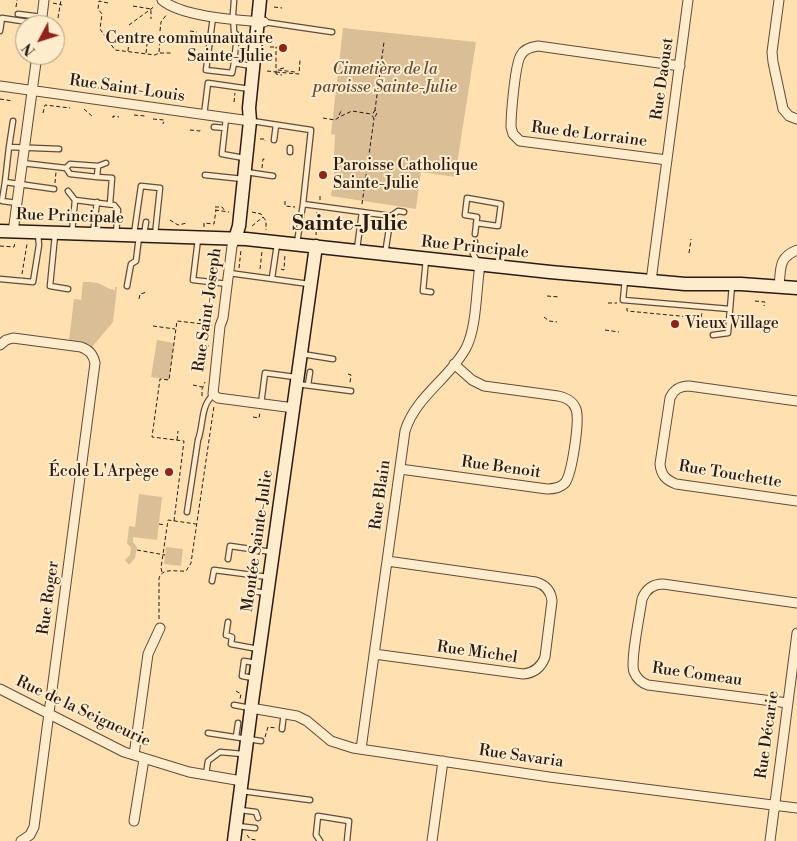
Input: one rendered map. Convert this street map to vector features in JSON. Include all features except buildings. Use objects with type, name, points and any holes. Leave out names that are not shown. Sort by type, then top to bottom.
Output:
[{"type":"street","points":[[42,15],[44,0]]},
{"type":"street","points":[[163,0],[172,7],[182,11],[261,22]]},
{"type":"street","points":[[250,120],[255,109],[261,22],[260,0]]},
{"type":"street","name":"Rue Daoust","points":[[651,281],[688,0]]},
{"type":"street","points":[[779,0],[773,45],[773,62],[783,109],[789,116],[797,119]]},
{"type":"street","points":[[238,243],[254,66],[261,22],[270,4]]},
{"type":"street","name":"Rue de Lorraine","points":[[667,160],[520,141],[513,134],[511,127],[518,65],[521,54],[528,48],[538,46],[680,66]]},
{"type":"street","points":[[13,232],[36,65]]},
{"type":"street","name":"Rue Saint-Louis","points":[[0,86],[250,120]]},
{"type":"street","name":"Rue Principale","points":[[0,231],[33,235],[55,233],[143,236],[201,235],[238,243],[287,245],[316,241],[357,251],[480,265],[684,284],[732,284],[797,288]]},
{"type":"street","name":"Montée Sainte-Julie","points":[[234,841],[242,829],[238,810],[245,755],[242,738],[251,708],[294,408],[301,382],[301,354],[316,241]]},
{"type":"street","name":"Rue Saint-Joseph","points":[[238,243],[232,246],[213,395],[218,398],[261,406],[294,408]]},
{"type":"street","points":[[779,287],[783,259],[787,254],[797,250]]},
{"type":"street","name":"Rue Blain","points":[[361,749],[405,431],[410,418],[423,400],[466,349],[470,337],[480,265]]},
{"type":"street","name":"Rue Roger","points":[[1,344],[13,338],[81,348],[92,354],[95,367],[34,827],[30,835],[21,841]]},
{"type":"street","name":"Rue Benoit","points":[[400,469],[547,489],[562,486],[568,478],[578,420],[573,403],[558,396],[484,386],[472,380],[454,364]]},
{"type":"street","name":"Rue Touchette","points":[[797,401],[689,386],[679,388],[675,390],[670,398],[660,464],[666,479],[676,484],[797,501]]},
{"type":"street","name":"Rue Michel","points":[[374,654],[523,674],[537,670],[545,657],[552,601],[551,593],[545,586],[536,582],[387,561]]},
{"type":"street","name":"Rue Comeau","points":[[788,703],[648,685],[636,676],[633,663],[642,599],[646,591],[654,585],[663,584],[797,603]]},
{"type":"street","points":[[134,755],[148,654],[160,628]]},
{"type":"street","name":"Rue Décarie","points":[[770,841],[797,633]]},
{"type":"street","name":"Rue de la Seigneurie","points":[[0,689],[108,744],[134,755],[241,786]]},
{"type":"street","name":"Rue Savaria","points":[[251,708],[284,713],[307,721],[331,741],[361,749],[549,777],[797,808]]},
{"type":"street","points":[[134,821],[144,758]]},
{"type":"street","points":[[432,841],[443,761]]},
{"type":"lane","points":[[213,16],[206,70],[232,73],[237,35],[234,32],[234,0]]},
{"type":"lane","points":[[17,12],[24,15]]},
{"type":"lane","points":[[0,31],[2,18],[15,19]]},
{"type":"lane","points":[[261,22],[332,32]]},
{"type":"lane","points":[[234,64],[254,66]]},
{"type":"lane","points":[[204,114],[208,83],[251,89]]},
{"type":"lane","points":[[226,118],[222,154],[246,158]]},
{"type":"lane","points":[[250,120],[311,130],[304,204],[272,278]]},
{"type":"lane","points":[[13,121],[1,201],[17,203]]},
{"type":"lane","points":[[274,140],[276,125]]},
{"type":"lane","points":[[214,127],[225,128]]},
{"type":"lane","points":[[9,146],[59,149]]},
{"type":"lane","points":[[22,163],[66,168],[70,164],[98,166],[106,163]]},
{"type":"lane","points":[[97,177],[98,166]]},
{"type":"lane","points":[[66,168],[70,174],[115,179],[110,204]]},
{"type":"lane","points":[[205,175],[273,176]]},
{"type":"lane","points":[[5,182],[54,189]]},
{"type":"lane","points":[[141,186],[160,188],[143,236],[141,186]]},
{"type":"lane","points":[[68,190],[75,200],[72,234]]},
{"type":"lane","points":[[475,234],[476,223],[477,217],[465,215],[467,198],[501,204],[498,226],[476,223]]},
{"type":"lane","points":[[75,200],[114,205],[118,210],[116,235]]},
{"type":"lane","points":[[93,234],[97,202]]},
{"type":"lane","points":[[304,204],[391,216],[398,211],[404,212]]},
{"type":"lane","points":[[357,251],[362,212]]},
{"type":"lane","points":[[385,254],[391,216]]},
{"type":"lane","points":[[127,286],[131,264],[136,261],[146,222]]},
{"type":"lane","points":[[55,233],[50,286],[68,289]]},
{"type":"lane","points":[[0,279],[33,282],[39,245],[33,235]]},
{"type":"lane","points":[[201,235],[193,280],[228,284]]},
{"type":"lane","points":[[474,242],[473,254],[480,265]]},
{"type":"lane","points":[[426,259],[423,291],[431,292]]},
{"type":"lane","points":[[229,273],[311,284]]},
{"type":"lane","points":[[625,279],[623,300],[730,309]]},
{"type":"lane","points":[[713,335],[728,333],[732,284]]},
{"type":"lane","points":[[301,354],[333,359]]},
{"type":"lane","points":[[301,382],[310,372]]},
{"type":"lane","points":[[261,406],[265,373],[350,391]]},
{"type":"lane","points":[[187,512],[205,405],[213,395]]},
{"type":"lane","points":[[228,560],[230,546],[273,552]]},
{"type":"lane","points":[[212,581],[214,570],[269,578]]},
{"type":"lane","points":[[253,591],[267,593]]},
{"type":"lane","points":[[228,622],[226,636],[232,636],[228,643],[259,649]]},
{"type":"lane","points":[[234,705],[251,708]]},
{"type":"lane","points":[[279,728],[284,713]]},
{"type":"lane","points":[[238,723],[242,738]]},
{"type":"lane","points":[[208,733],[263,741]]},
{"type":"lane","points":[[206,775],[208,761],[220,752],[245,755]]},
{"type":"lane","points":[[241,786],[310,800]]},
{"type":"lane","points":[[238,810],[256,812],[258,818]]},
{"type":"lane","points":[[320,841],[316,836],[318,816],[349,821],[347,841]]},
{"type":"lane","points":[[242,829],[255,828]]},
{"type":"path","points":[[58,15],[61,0]]},
{"type":"path","points":[[129,25],[163,0]]},
{"type":"path","points":[[108,3],[99,2],[98,9],[102,14],[100,29],[114,50],[155,55],[171,53]]},
{"type":"path","points":[[17,3],[17,12]]},
{"type":"path","points":[[270,4],[282,8]]},
{"type":"path","points":[[133,6],[151,8]]},
{"type":"path","points":[[160,31],[161,22],[172,7]]},
{"type":"path","points":[[150,19],[151,8]]},
{"type":"path","points":[[190,31],[197,32]]},
{"type":"path","points":[[159,53],[160,37],[172,42]]},
{"type":"path","points":[[128,52],[129,42]]},
{"type":"path","points":[[362,201],[374,118],[377,114],[375,110],[384,42]]},
{"type":"path","points":[[146,54],[147,44]]},
{"type":"path","points":[[270,46],[277,47],[276,72]]},
{"type":"path","points":[[267,71],[299,74],[300,60]]},
{"type":"path","points":[[276,67],[282,68],[278,70],[295,72],[295,74]]},
{"type":"path","points":[[276,72],[276,74],[282,75]]},
{"type":"path","points":[[96,85],[95,88],[102,88]]},
{"type":"path","points":[[112,91],[119,92]]},
{"type":"path","points":[[127,93],[133,94]]},
{"type":"path","points":[[234,102],[235,93]]},
{"type":"path","points":[[144,95],[152,97]]},
{"type":"path","points":[[168,98],[184,101]]},
{"type":"path","points":[[0,99],[13,101]]},
{"type":"path","points":[[44,113],[45,105],[70,108]]},
{"type":"path","points":[[84,109],[93,117]]},
{"type":"path","points":[[323,118],[335,120],[342,109]]},
{"type":"path","points":[[372,114],[375,110]]},
{"type":"path","points":[[338,116],[347,115],[352,111],[372,114]]},
{"type":"path","points":[[372,114],[374,118]]},
{"type":"path","points":[[134,115],[146,116]]},
{"type":"path","points":[[113,118],[113,116],[120,117]]},
{"type":"path","points":[[153,119],[164,120],[163,124]]},
{"type":"path","points":[[190,130],[200,131],[201,129]]},
{"type":"path","points":[[259,139],[266,139],[265,141]]},
{"type":"path","points":[[262,166],[263,159],[265,159]]},
{"type":"path","points":[[285,201],[285,206],[298,208]]},
{"type":"path","points":[[215,206],[222,207],[225,211]]},
{"type":"path","points":[[201,235],[204,223],[214,224],[215,210],[231,212]]},
{"type":"path","points":[[251,212],[261,214],[264,217],[266,230]]},
{"type":"path","points":[[316,241],[319,212]]},
{"type":"path","points":[[252,226],[264,217]]},
{"type":"path","points":[[170,220],[178,225],[187,223]]},
{"type":"path","points":[[22,277],[33,235]]},
{"type":"path","points":[[689,253],[691,239]]},
{"type":"path","points":[[238,243],[242,252],[240,263]]},
{"type":"path","points":[[284,270],[287,245]]},
{"type":"path","points":[[0,246],[14,247]]},
{"type":"path","points":[[259,273],[262,250]]},
{"type":"path","points":[[139,299],[140,294],[146,292]]},
{"type":"path","points":[[547,296],[560,297]]},
{"type":"path","points":[[755,301],[764,302],[764,306]]},
{"type":"path","points":[[608,303],[622,304]]},
{"type":"path","points":[[627,311],[701,318],[702,314]]},
{"type":"path","points":[[544,317],[549,321],[557,322]]},
{"type":"path","points":[[174,521],[184,441],[152,437],[160,379],[169,380],[178,321],[213,325]]},
{"type":"path","points":[[153,326],[176,329]]},
{"type":"path","points":[[604,330],[619,332]]},
{"type":"path","points":[[200,344],[210,346]]},
{"type":"path","points":[[197,367],[208,368]]},
{"type":"path","points":[[348,374],[351,375],[350,391]]},
{"type":"path","points":[[193,385],[202,387]]},
{"type":"path","points":[[254,417],[259,418],[261,406]]},
{"type":"path","points":[[177,440],[178,431]]},
{"type":"path","points":[[162,572],[168,520],[198,524]]},
{"type":"path","points":[[159,524],[167,525]]},
{"type":"path","points":[[136,550],[164,555]]},
{"type":"path","points":[[255,562],[257,563],[258,556]]},
{"type":"path","points":[[245,603],[259,606]]},
{"type":"path","points":[[236,691],[241,694],[240,699]]},
{"type":"path","points":[[263,741],[268,728],[279,728]]},
{"type":"path","points":[[260,734],[266,734]]},
{"type":"path","points":[[242,829],[249,838],[256,840]]},
{"type":"green space","name":"Cimetière de la paroisse Sainte-Julie","points":[[343,28],[476,42],[455,177],[421,172],[416,209],[331,196],[336,156],[334,156],[335,135],[331,134]]},
{"type":"green space","points":[[83,282],[100,284],[115,290],[115,287],[117,287],[113,322],[92,347],[84,342],[69,340],[74,299],[81,300]]},
{"type":"green space","points":[[157,340],[174,343],[169,380],[151,377]]},
{"type":"green space","points":[[139,494],[162,497],[157,540],[133,537],[133,542],[137,547],[135,558],[129,565],[125,560],[130,555],[131,548],[127,543],[129,526],[135,527]]},
{"type":"green space","points":[[166,547],[183,549],[181,566],[164,564]]},
{"type":"place","name":"Centre communautaire Sainte-Julie","points":[[283,48]]},
{"type":"place","name":"Paroisse Catholique Sainte-Julie","points":[[323,175]]},
{"type":"place","name":"Vieux Village","points":[[675,324]]},
{"type":"place","name":"École L'Arpège","points":[[169,472]]},
{"type":"district","name":"Sainte-Julie","points":[[350,225]]}]
